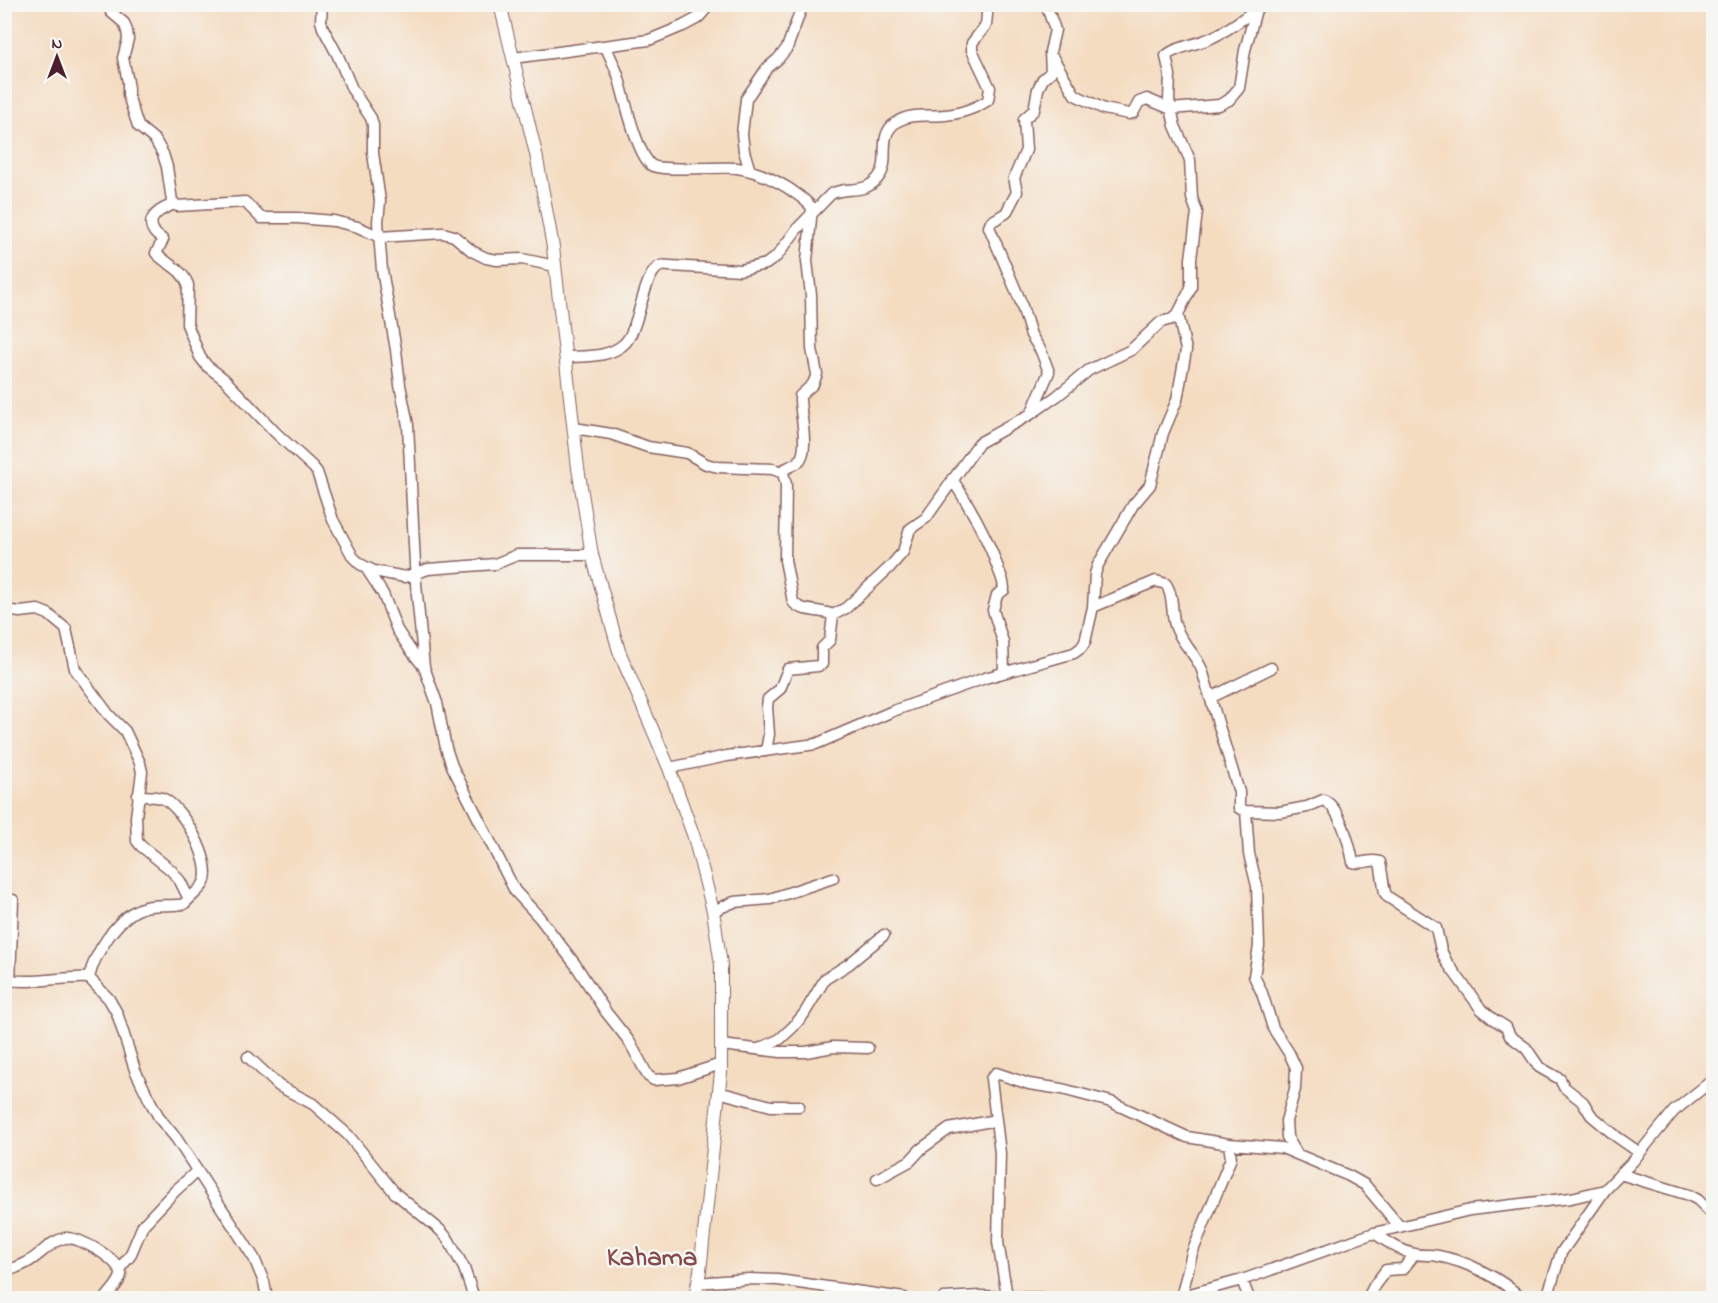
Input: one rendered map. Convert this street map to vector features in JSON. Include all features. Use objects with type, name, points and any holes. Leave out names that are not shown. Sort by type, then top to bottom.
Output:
[{"type":"main road","points":[[500,4],[536,154],[555,266],[592,555],[620,651],[669,768],[694,837],[713,911],[721,965],[721,1064],[695,1299]]},
{"type":"street","points":[[107,4],[127,31],[128,39],[123,58],[128,95],[138,126],[155,140],[163,154],[174,204]]},
{"type":"street","points":[[322,4],[323,28],[352,89],[372,121],[373,153],[380,201],[378,222],[382,270],[408,425],[424,667],[437,703],[452,766],[515,891],[539,917],[575,964],[606,1012],[629,1041],[648,1076],[654,1080],[678,1078],[721,1064]]},
{"type":"street","points":[[513,58],[649,40],[698,18],[705,10],[705,4]]},
{"type":"street","points":[[750,171],[742,134],[746,99],[767,68],[787,48],[803,4]]},
{"type":"street","points":[[1031,414],[1049,372],[1041,351],[1031,335],[1020,300],[989,227],[991,222],[1006,213],[1016,194],[1014,178],[1026,150],[1024,119],[1034,110],[1038,89],[1044,78],[1051,72],[1050,52],[1055,30],[1046,4]]},
{"type":"street","points":[[566,357],[597,355],[613,351],[623,345],[631,336],[652,274],[661,266],[740,270],[766,264],[777,256],[797,229],[837,190],[857,191],[877,180],[884,170],[885,140],[889,130],[896,123],[908,117],[950,114],[980,105],[988,100],[990,88],[972,50],[972,43],[986,25],[986,7]]},
{"type":"street","points":[[1050,52],[1072,93],[1092,104],[1126,114],[1133,113],[1139,102],[1148,99],[1171,109],[1219,105],[1232,97],[1239,88],[1245,50],[1257,7]]},
{"type":"street","points":[[833,615],[846,608],[903,552],[910,528],[926,518],[979,443],[1031,414],[1084,373],[1131,350],[1161,322],[1172,319],[1178,314],[1191,288],[1191,259],[1197,212],[1192,198],[1190,160],[1175,126],[1171,109],[1170,75],[1165,59],[1167,54],[1216,36],[1257,7]]},
{"type":"street","points":[[574,428],[611,434],[648,447],[687,453],[706,464],[718,467],[781,471],[798,463],[801,458],[804,449],[804,434],[800,396],[813,384],[817,374],[812,349],[811,295],[807,261],[812,214],[809,203],[780,183],[750,171],[736,168],[700,167],[660,169],[652,166],[642,150],[617,74],[604,46]]},
{"type":"street","points":[[424,667],[398,630],[383,594],[366,567],[353,557],[339,532],[313,466],[277,434],[200,357],[187,324],[188,285],[186,279],[179,270],[156,253],[163,240],[154,232],[153,218],[161,208],[174,204],[181,207],[245,201],[261,218],[334,221],[358,227],[380,237],[443,233],[454,236],[472,251],[486,258],[522,260],[555,266]]},
{"type":"street","points":[[669,768],[727,756],[816,744],[893,711],[1004,671],[1074,653],[1082,648],[1093,607],[1096,570],[1133,505],[1150,485],[1163,433],[1177,400],[1186,350],[1178,314]]},
{"type":"street","points":[[781,471],[785,476],[785,560],[793,602],[798,607],[821,610],[833,615]]},
{"type":"street","points":[[952,479],[970,506],[989,542],[1004,579],[1004,590],[997,595],[993,610],[1003,642],[1004,671]]},
{"type":"street","points":[[366,567],[405,577],[436,568],[495,564],[517,555],[592,555]]},
{"type":"street","points":[[1093,607],[1156,581],[1166,584],[1171,594],[1175,627],[1198,661],[1239,792],[1239,808],[1246,811],[1280,812],[1307,807],[1323,800],[1330,803],[1342,824],[1353,862],[1380,862],[1388,897],[1436,928],[1446,961],[1481,1009],[1493,1020],[1506,1027],[1510,1036],[1526,1048],[1539,1067],[1560,1079],[1564,1087],[1583,1102],[1591,1115],[1640,1153]]},
{"type":"street","points":[[4,610],[20,612],[38,610],[48,614],[66,629],[75,669],[109,715],[124,731],[140,764],[142,772],[136,817],[137,840],[141,846],[171,870],[180,881],[189,899]]},
{"type":"street","points":[[766,751],[769,734],[768,699],[780,689],[788,669],[822,664],[822,648],[830,640],[833,615]]},
{"type":"street","points":[[1210,699],[1271,668]]},
{"type":"street","points":[[89,978],[91,967],[101,947],[132,912],[143,907],[184,904],[203,884],[205,876],[198,839],[169,803],[161,798],[138,795]]},
{"type":"street","points":[[1246,811],[1249,854],[1257,886],[1259,946],[1254,976],[1273,1028],[1296,1068],[1294,1089],[1286,1121],[1287,1137],[1297,1154]]},
{"type":"street","points":[[713,911],[734,902],[770,899],[833,878]]},
{"type":"street","points":[[13,900],[7,980],[41,980],[70,976],[89,978],[109,999],[117,1013],[135,1070],[150,1101],[254,1258],[264,1282],[267,1299]]},
{"type":"street","points":[[759,1049],[780,1039],[793,1027],[804,1014],[825,979],[849,964],[884,935]]},
{"type":"street","points":[[721,1045],[781,1052],[806,1052],[833,1047],[868,1048]]},
{"type":"street","points":[[248,1057],[279,1086],[313,1104],[348,1135],[395,1193],[440,1230],[448,1239],[464,1268],[474,1299]]},
{"type":"street","points":[[1007,1296],[998,1242],[1000,1153],[991,1079],[993,1074],[999,1073],[1029,1084],[1111,1102],[1183,1136],[1229,1144],[1275,1146],[1297,1154],[1365,1185],[1400,1227]]},
{"type":"street","points":[[1547,1299],[1550,1281],[1561,1253],[1605,1190],[1640,1153],[1674,1111],[1713,1079]]},
{"type":"street","points":[[718,1092],[771,1106],[799,1106]]},
{"type":"street","points":[[878,1179],[910,1161],[919,1151],[949,1129],[959,1125],[996,1120]]},
{"type":"street","points":[[1178,1298],[1192,1253],[1231,1158],[1229,1144]]},
{"type":"street","points":[[106,1299],[119,1280],[119,1269],[130,1256],[143,1225],[197,1171]]},
{"type":"street","points":[[1620,1174],[1689,1195],[1698,1200],[1713,1216]]},
{"type":"street","points":[[1178,1298],[1242,1280],[1374,1233],[1470,1210],[1571,1198],[1605,1190]]},
{"type":"street","points":[[1374,1233],[1396,1247],[1415,1254],[1441,1256],[1474,1268],[1508,1287],[1521,1299]]},
{"type":"street","points":[[4,1273],[26,1263],[63,1238],[82,1240],[98,1250],[119,1269]]},
{"type":"street","points":[[1368,1299],[1384,1273],[1389,1269],[1403,1269],[1415,1254]]},
{"type":"street","points":[[698,1283],[749,1279],[778,1280],[904,1299]]},
{"type":"street","points":[[1242,1280],[1249,1299]]},
{"type":"street","points":[[944,1299],[1007,1296],[1042,1299]]},
{"type":"district","name":"Kahama","points":[[652,1258]]}]
